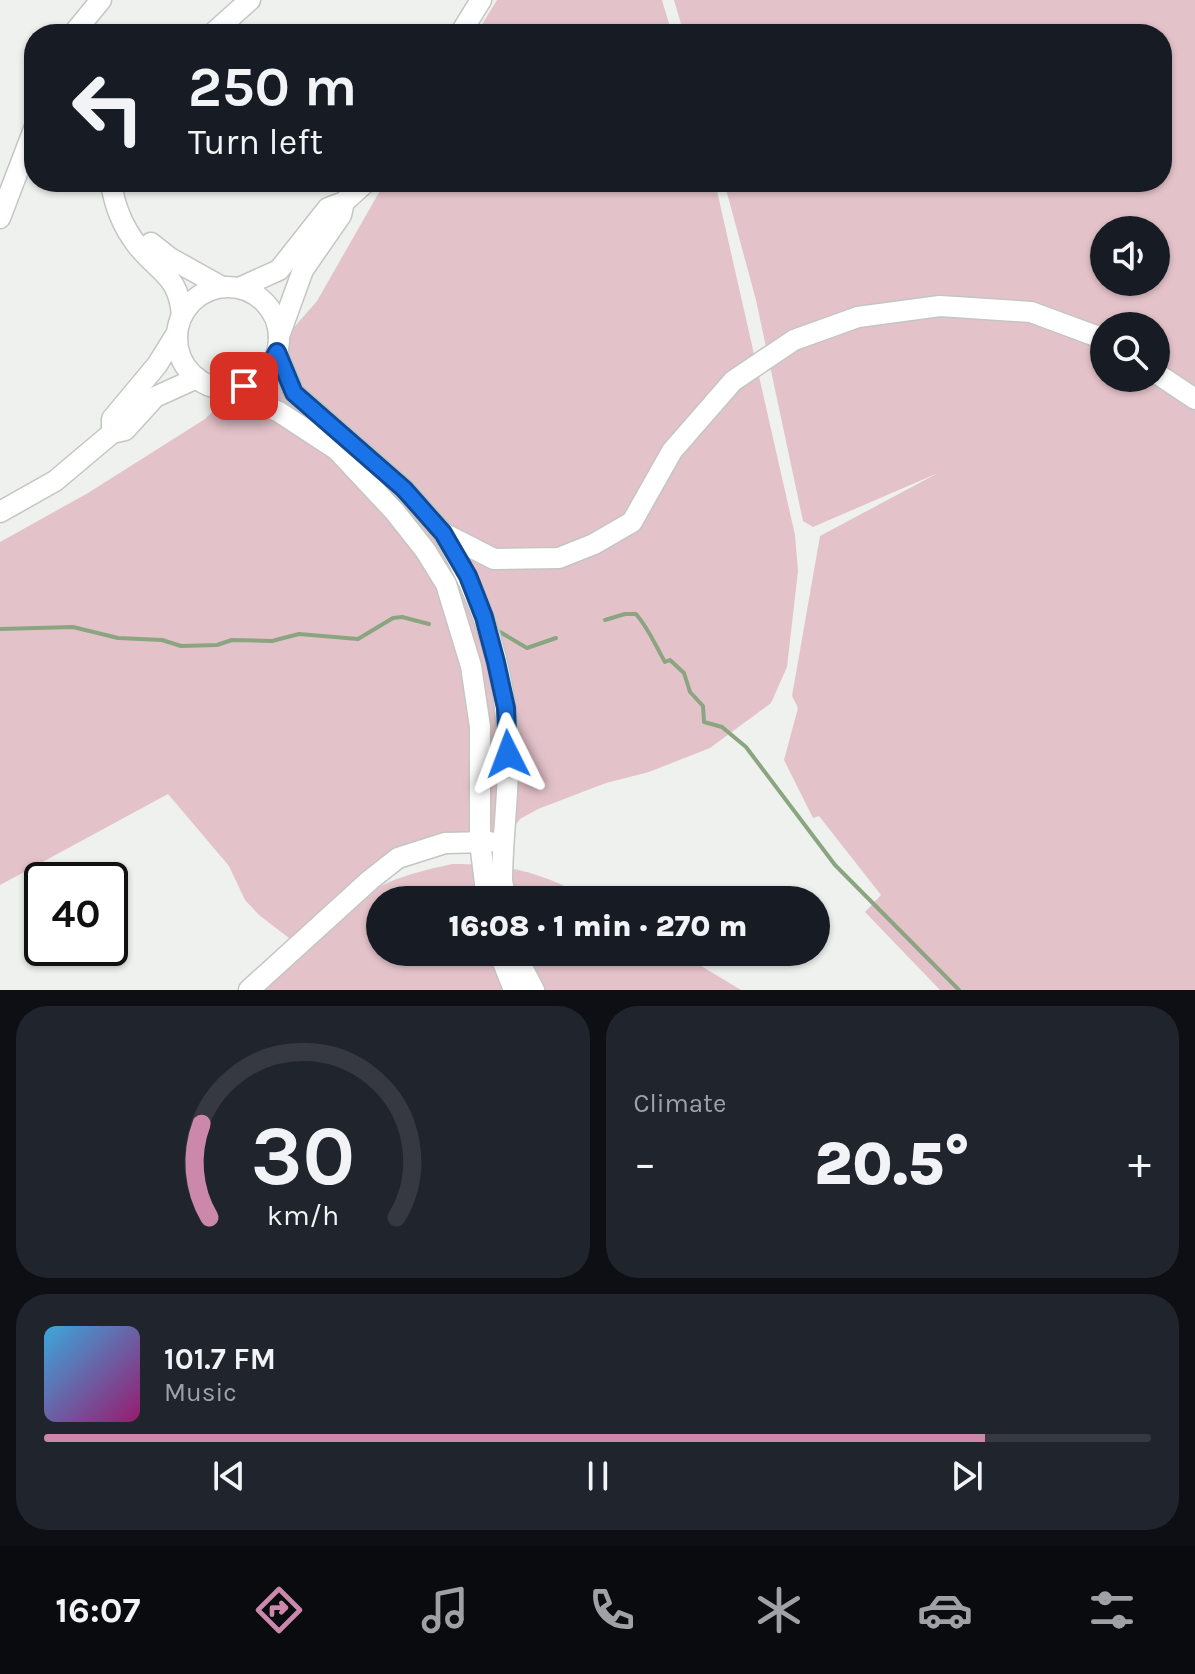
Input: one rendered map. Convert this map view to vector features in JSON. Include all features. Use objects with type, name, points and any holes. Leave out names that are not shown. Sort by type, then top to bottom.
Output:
[{"type":"street","points":[[81,24],[101,0]]},
{"type":"street","points":[[223,24],[250,0]]},
{"type":"street","points":[[466,24],[481,0]]},
{"type":"street","points":[[0,218],[24,155]]},
{"type":"street","points":[[113,192],[125,225],[137,245],[165,273],[181,296],[179,324],[182,358],[197,378],[279,412],[342,445],[404,489],[443,533],[468,576],[484,617],[506,708],[508,754],[502,842],[503,886]]},
{"type":"street","points":[[112,433],[112,419],[157,365],[198,297],[279,270],[328,208],[344,202],[355,192]]},
{"type":"street","points":[[228,389],[244,386],[270,367],[303,270],[341,215],[344,202]]},
{"type":"street","points":[[125,225],[170,258],[230,287],[255,294],[268,306],[276,320],[278,344],[294,393],[342,445],[425,550],[446,584],[471,666],[480,727],[480,842],[485,886]]},
{"type":"street","points":[[443,533],[494,559],[559,558],[594,544],[632,522],[672,451],[733,381],[794,340],[858,317],[940,306],[1031,312],[1090,334]]},
{"type":"street","points":[[0,512],[55,481],[112,433],[125,430],[155,397],[197,378]]},
{"type":"street","points":[[1170,382],[1195,399]]},
{"type":"street","points":[[446,584],[468,576],[494,559]]},
{"type":"street","points":[[249,990],[398,858],[445,843],[502,842]]},
{"type":"street","points":[[505,966],[514,990]]},
{"type":"street","points":[[522,966],[534,990]]},
{"type":"shaded area","points":[[497,0],[662,0],[669,24],[482,24]]},
{"type":"shaded area","points":[[674,0],[1195,0],[1195,990],[940,990],[865,912],[881,895],[819,816],[813,818],[784,760],[798,708],[792,696],[820,536],[938,473],[813,527],[803,521],[756,300],[727,192],[1172,192],[1172,24],[681,24]]},
{"type":"shaded area","points":[[379,192],[717,192],[795,535],[798,571],[787,667],[771,703],[710,748],[538,809],[520,819],[510,833],[396,864],[297,936],[289,938],[245,900],[229,866],[168,794],[42,862],[24,862],[24,872],[0,885],[0,542],[88,493],[205,419],[275,349],[317,301]]},
{"type":"shaded area","points":[[452,864],[507,868],[540,876],[563,886],[381,886]]},
{"type":"shaded area","points":[[366,895],[366,966],[701,966],[741,990],[259,990]]},
{"type":"waterway","points":[[605,620],[636,614],[665,662],[670,660],[684,673],[690,692],[703,706],[704,722],[722,727],[746,747],[835,865],[959,990]]},
{"type":"waterway","points":[[0,629],[73,627],[118,638],[162,640],[181,646],[217,645],[232,640],[272,641],[299,634],[358,639],[393,618],[402,617],[429,624]]},
{"type":"waterway","points":[[500,632],[527,648],[556,638]]},
{"type":"route","points":[[244,386],[270,367],[277,352],[294,393],[404,489],[443,533],[468,576],[484,617],[506,708],[508,754]]}]
